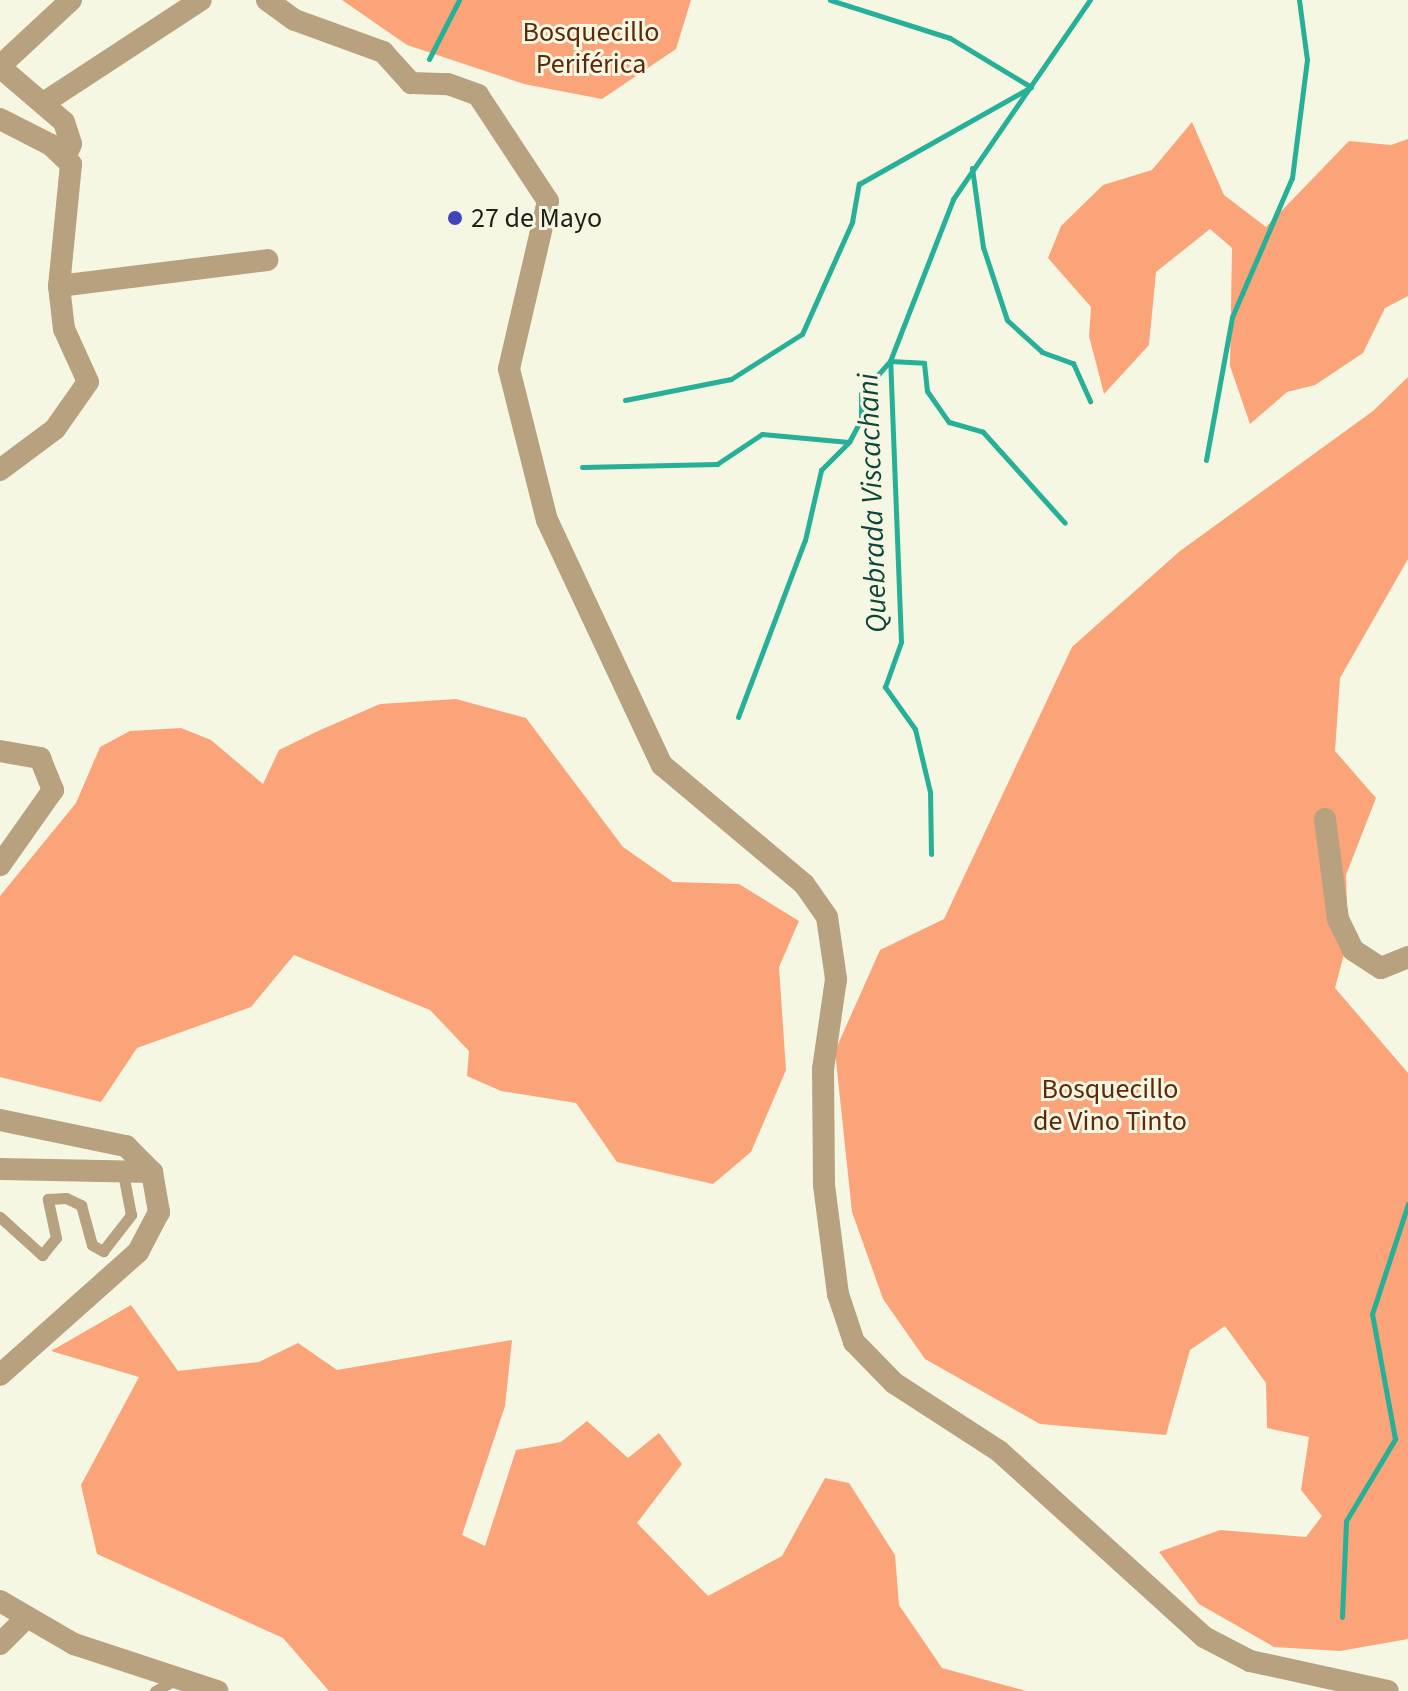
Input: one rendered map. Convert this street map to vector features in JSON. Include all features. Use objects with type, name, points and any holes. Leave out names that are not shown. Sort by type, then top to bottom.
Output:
[{"type":"street","points":[[0,470],[55,429],[86,394],[85,369],[64,329],[59,286],[73,186],[66,156],[69,131],[45,102],[0,66],[71,0]]},
{"type":"street","points":[[45,102],[201,0]]},
{"type":"street","points":[[267,0],[295,20],[383,52],[411,83],[448,84],[478,95],[548,201],[509,369],[547,520],[662,765],[804,884],[827,917],[836,997],[823,1069],[824,1185],[838,1294],[854,1342],[894,1383],[999,1451],[1204,1637],[1250,1661],[1388,1691]]},
{"type":"street","points":[[0,119],[66,156]]},
{"type":"street","points":[[59,286],[267,260]]},
{"type":"street","points":[[0,751],[40,758],[53,790],[0,865]]},
{"type":"street","points":[[1325,819],[1338,919],[1353,950],[1381,968],[1408,957]]},
{"type":"street","points":[[0,1120],[126,1146],[152,1172],[159,1212],[138,1252],[0,1375]]},
{"type":"street","points":[[0,1169],[152,1172]]},
{"type":"street","points":[[0,1601],[25,1619],[74,1644],[217,1691]]},
{"type":"street","points":[[0,1644],[25,1619]]},
{"type":"lane","points":[[0,1217],[42,1255],[56,1238],[48,1199],[66,1198],[81,1205],[92,1245],[103,1251],[131,1215],[123,1173]]},
{"type":"lane","points":[[155,1691],[182,1677]]},
{"type":"green space","name":"Bosquecillo Periférica","points":[[342,0],[691,0],[676,49],[602,99],[524,84],[407,45]]},
{"type":"green space","points":[[1192,122],[1224,195],[1266,227],[1349,141],[1391,145],[1408,139],[1408,296],[1385,308],[1363,353],[1315,385],[1287,392],[1250,424],[1230,366],[1232,248],[1210,229],[1156,272],[1149,345],[1104,394],[1089,336],[1091,307],[1048,258],[1061,226],[1103,185],[1152,170]]},
{"type":"green space","name":"Bosquecillo de Vino Tinto","points":[[1408,377],[1408,559],[1340,678],[1335,751],[1376,798],[1346,875],[1348,939],[1335,988],[1408,1073],[1408,1639],[1340,1651],[1274,1647],[1199,1604],[1159,1552],[1220,1530],[1306,1537],[1322,1516],[1301,1490],[1309,1437],[1267,1428],[1266,1383],[1225,1326],[1190,1350],[1166,1435],[1040,1424],[925,1359],[883,1299],[852,1212],[835,1051],[880,950],[944,919],[1072,647],[1180,551],[1373,411]]},
{"type":"green space","points":[[456,699],[526,718],[623,847],[673,882],[739,884],[799,921],[779,967],[786,1070],[751,1152],[713,1184],[617,1162],[576,1103],[501,1091],[467,1076],[469,1051],[430,1010],[294,955],[251,1007],[137,1048],[101,1102],[0,1077],[0,896],[76,803],[100,747],[130,731],[181,728],[211,740],[263,784],[279,750],[318,731],[380,704]]},
{"type":"green space","points":[[131,1305],[178,1371],[259,1362],[298,1343],[337,1370],[512,1340],[505,1406],[462,1535],[485,1546],[516,1450],[561,1442],[587,1421],[628,1458],[659,1433],[682,1464],[637,1523],[708,1596],[782,1556],[825,1478],[849,1483],[895,1555],[899,1605],[942,1668],[1026,1691],[329,1691],[283,1638],[97,1554],[81,1485],[139,1377],[51,1351]]},
{"type":"waterway","points":[[429,59],[459,0]]},
{"type":"waterway","points":[[625,400],[731,379],[802,334],[852,222],[859,184],[1031,87],[950,38],[830,0]]},
{"type":"waterway","name":"Quebrada Viscachani","points":[[931,854],[930,792],[915,729],[885,687],[901,642],[890,361],[953,199],[1090,0]]},
{"type":"waterway","points":[[1206,460],[1232,317],[1292,178],[1307,60],[1299,0]]},
{"type":"waterway","points":[[972,168],[983,247],[1007,320],[1042,352],[1073,363],[1090,401]]},
{"type":"waterway","points":[[738,717],[805,540],[821,470],[849,442],[861,419],[861,394],[890,361],[924,363],[927,391],[949,422],[983,432],[1065,523]]},
{"type":"waterway","points":[[582,467],[717,464],[762,434],[849,442]]},
{"type":"waterway","points":[[1342,1617],[1346,1521],[1395,1439],[1372,1314],[1408,1204]]},
{"type":"place","name":"27 de Mayo","points":[[455,218]]}]
